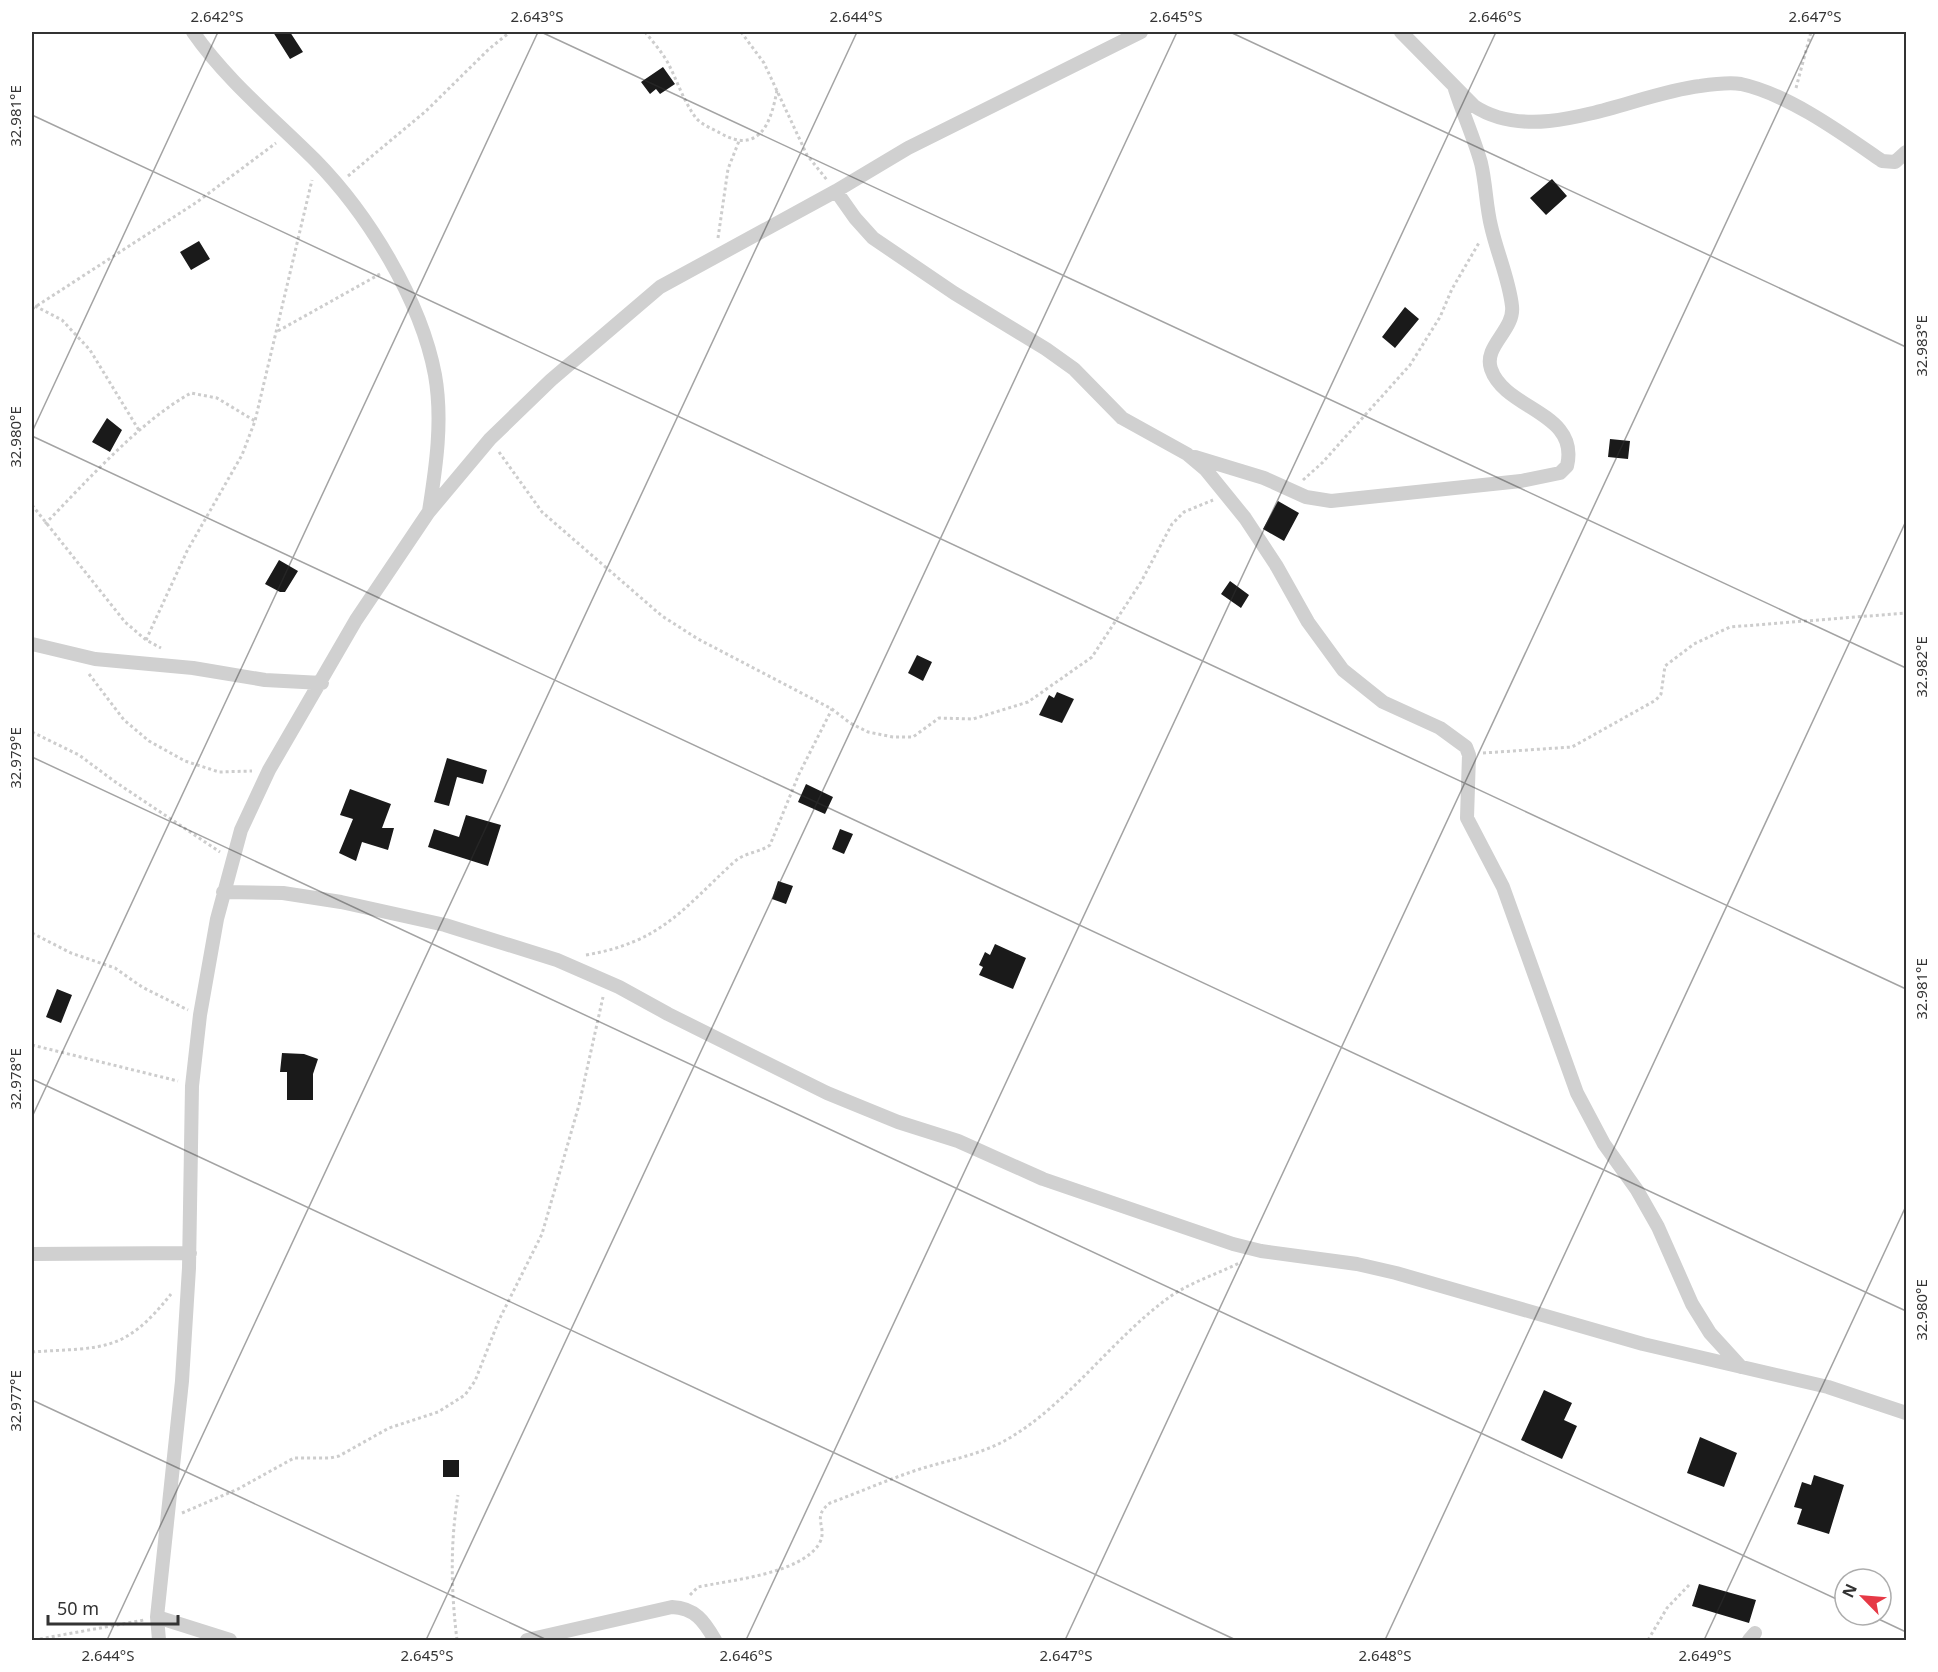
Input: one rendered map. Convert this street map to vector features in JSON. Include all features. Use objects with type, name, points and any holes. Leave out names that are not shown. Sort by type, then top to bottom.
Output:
[{"type":"street","points":[[194,32],[228,77],[316,162],[339,189],[395,267],[425,334],[435,377],[436,462],[428,513]]},
{"type":"street","points":[[159,1641],[158,1617],[182,1381],[190,1253],[192,1086],[200,1015],[231,860],[241,830],[269,770],[322,683],[356,620],[428,513],[490,439],[551,380],[660,287],[836,191],[908,148],[1141,32]]},
{"type":"street","points":[[1401,32],[1455,89],[1487,114],[1505,120],[1528,122],[1598,111],[1678,88],[1728,83],[1765,92],[1790,104],[1882,161],[1895,162],[1906,152]]},
{"type":"street","points":[[1187,454],[1264,478],[1290,490],[1331,501],[1529,480],[1560,473],[1567,466],[1568,443],[1557,426],[1533,407],[1513,398],[1491,371],[1491,352],[1507,329],[1512,308],[1490,225],[1481,164],[1455,89]]},
{"type":"street","points":[[836,191],[873,238],[954,293],[1046,348],[1074,369],[1122,418],[1187,454],[1206,470],[1276,565],[1308,622],[1343,670],[1383,702],[1440,728],[1466,747],[1469,755],[1467,818],[1503,887],[1577,1093],[1604,1144],[1637,1190],[1658,1227],[1692,1304],[1710,1333],[1741,1367]]},
{"type":"street","points":[[32,644],[95,659],[193,668],[265,680],[322,683]]},
{"type":"street","points":[[224,892],[283,893],[341,902],[445,925],[557,960],[607,981],[717,1039],[865,1110],[958,1142],[1043,1179],[1120,1207],[1261,1251],[1357,1264],[1643,1344],[1828,1386],[1906,1413]]},
{"type":"street","points":[[32,1254],[190,1253]]},
{"type":"street","points":[[527,1641],[672,1607],[695,1612],[715,1641]]},
{"type":"street","points":[[158,1617],[230,1641]]},
{"type":"path","points":[[339,189],[349,175],[426,111],[489,49],[510,32]]},
{"type":"path","points":[[645,32],[668,63],[682,96],[696,118],[739,141],[752,140],[761,134],[769,122],[777,90]]},
{"type":"path","points":[[741,32],[764,63],[807,154],[836,191]]},
{"type":"path","points":[[1790,104],[1799,82],[1811,32]]},
{"type":"path","points":[[32,309],[197,202],[287,134]]},
{"type":"path","points":[[717,255],[720,211],[728,169],[739,141]]},
{"type":"path","points":[[146,640],[187,551],[242,455],[255,422],[316,162]]},
{"type":"path","points":[[1290,490],[1322,463],[1410,364],[1440,317],[1452,289],[1490,225]]},
{"type":"path","points":[[278,331],[395,267]]},
{"type":"path","points":[[35,306],[62,320],[90,350],[140,432]]},
{"type":"path","points":[[45,524],[95,471],[171,404],[191,393],[217,398],[255,422]]},
{"type":"path","points":[[490,439],[542,512],[662,616],[698,639],[832,709],[850,723],[868,732],[893,737],[913,737],[939,718],[973,718],[1028,702],[1092,657],[1141,582],[1172,525],[1192,508],[1227,496]]},
{"type":"path","points":[[32,505],[125,622],[146,640],[165,651]]},
{"type":"path","points":[[1469,755],[1579,744],[1656,700],[1661,694],[1665,666],[1694,644],[1730,627],[1906,613]]},
{"type":"path","points":[[67,652],[96,681],[124,720],[149,741],[185,761],[219,772],[269,770]]},
{"type":"path","points":[[557,960],[613,951],[631,945],[683,912],[744,854],[763,850],[771,845],[799,774],[832,709]]},
{"type":"path","points":[[32,732],[79,755],[231,860]]},
{"type":"path","points":[[32,933],[71,953],[115,968],[165,1000],[200,1015]]},
{"type":"path","points":[[167,1520],[237,1489],[294,1458],[339,1456],[389,1428],[438,1412],[465,1395],[475,1381],[499,1320],[542,1234],[579,1105],[607,981]]},
{"type":"path","points":[[32,1045],[127,1066],[192,1086]]},
{"type":"path","points":[[685,1608],[691,1592],[698,1587],[768,1573],[786,1567],[807,1555],[817,1547],[822,1538],[819,1515],[822,1509],[830,1503],[909,1473],[977,1453],[1006,1440],[1035,1419],[1171,1296],[1261,1251]]},
{"type":"path","points":[[32,1352],[113,1345],[122,1341],[150,1319],[189,1268]]},
{"type":"path","points":[[457,1641],[451,1591],[452,1531],[458,1495]]},
{"type":"path","points":[[1647,1641],[1667,1608],[1691,1583]]},
{"type":"path","points":[[34,1641],[158,1617]]},
{"type":"building","points":[[273,32],[290,32],[303,52],[290,59]]},
{"type":"building","points":[[663,67],[675,84],[660,94],[656,89],[650,94],[641,82]]},
{"type":"building","points":[[1552,179],[1567,196],[1546,215],[1530,198]]},
{"type":"building","points":[[199,241],[210,259],[191,270],[180,252]]},
{"type":"building","points":[[1405,307],[1419,319],[1395,348],[1382,337]]},
{"type":"building","points":[[107,418],[122,430],[110,452],[92,442]]},
{"type":"building","points":[[1610,439],[1630,441],[1628,459],[1608,457]]},
{"type":"building","points":[[1278,501],[1299,513],[1284,541],[1263,529]]},
{"type":"building","points":[[279,560],[298,571],[285,592],[280,592],[265,584]]},
{"type":"building","points":[[1230,581],[1249,595],[1241,608],[1221,594]]},
{"type":"building","points":[[917,655],[932,662],[923,681],[908,673]]},
{"type":"building","points":[[1057,692],[1074,699],[1062,723],[1039,715],[1049,695],[1054,698]]},
{"type":"building","points":[[447,758],[487,770],[483,784],[457,777],[449,806],[434,802]]},
{"type":"building","points":[[806,784],[833,797],[825,814],[798,802]]},
{"type":"building","points":[[350,789],[391,804],[382,828],[394,828],[388,850],[362,842],[356,861],[339,853],[353,819],[340,815]]},
{"type":"building","points":[[466,815],[501,825],[488,866],[428,847],[434,829],[459,837]]},
{"type":"building","points":[[840,829],[853,834],[844,854],[832,849]]},
{"type":"building","points":[[778,881],[793,886],[786,904],[772,899]]},
{"type":"building","points":[[995,944],[1026,958],[1013,989],[979,975],[983,967],[979,965],[985,952],[990,955]]},
{"type":"building","points":[[57,989],[72,995],[61,1023],[46,1017]]},
{"type":"building","points":[[282,1053],[304,1054],[318,1059],[313,1074],[313,1100],[287,1100],[287,1072],[280,1072]]},
{"type":"building","points":[[1544,1390],[1572,1403],[1564,1420],[1577,1426],[1562,1459],[1521,1440]]},
{"type":"building","points":[[1700,1437],[1737,1453],[1724,1487],[1687,1473]]},
{"type":"building","points":[[443,1460],[459,1460],[459,1477],[443,1477]]},
{"type":"building","points":[[1814,1475],[1844,1485],[1829,1534],[1797,1524],[1802,1509],[1794,1507],[1802,1482],[1811,1485]]},
{"type":"building","points":[[1699,1584],[1756,1600],[1749,1623],[1692,1606]]}]
